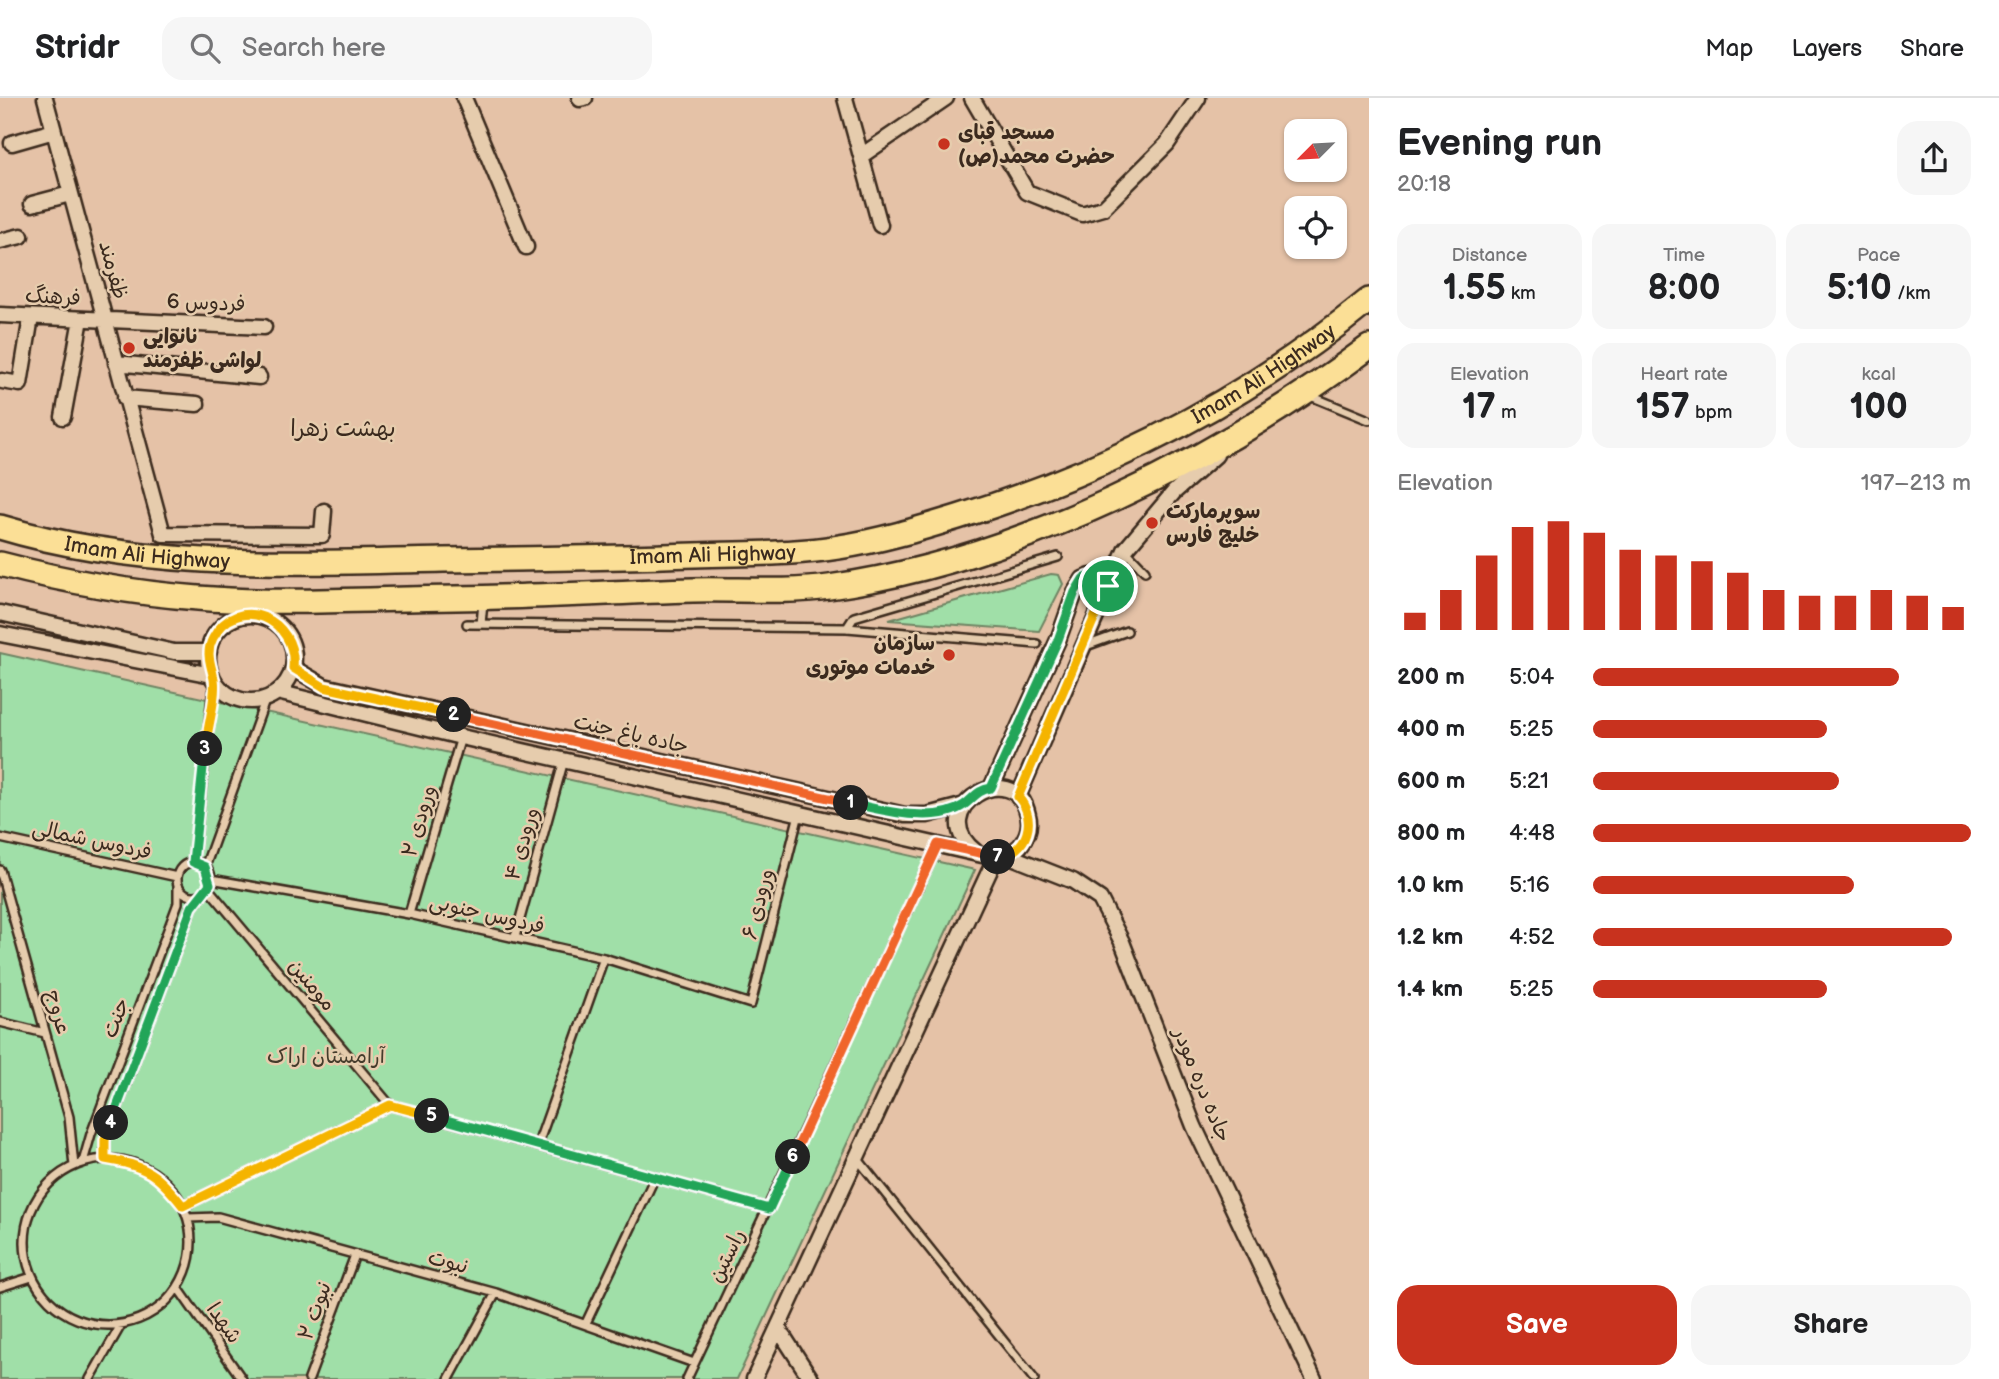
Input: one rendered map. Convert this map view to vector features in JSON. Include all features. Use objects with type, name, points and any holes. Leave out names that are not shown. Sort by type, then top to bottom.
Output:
[{"type":"highway","name":"Imam Ali Highway","points":[[0,527],[44,540],[145,557],[306,563],[786,552],[838,548],[901,533],[1065,481],[1132,452],[1226,398],[1322,336],[1369,300]]},
{"type":"highway","name":"Imam Ali Highway","points":[[0,564],[59,579],[201,599],[483,597],[789,590],[884,578],[989,550],[1059,522],[1175,468],[1303,393],[1369,347]]},
{"type":"highway","points":[[786,552],[823,556],[852,554],[862,560],[864,567],[855,578],[789,590]]},
{"type":"street","name":"ظفرمند","points":[[45,98],[163,534],[322,536],[324,511]]},
{"type":"street","points":[[464,98],[526,247]]},
{"type":"street","points":[[845,98],[880,226]]},
{"type":"street","points":[[861,156],[946,98]]},
{"type":"street","points":[[972,98],[1027,192],[1082,214],[1103,208],[1167,144],[1198,98]]},
{"type":"street","points":[[12,143],[54,131]]},
{"type":"street","points":[[32,204],[71,194]]},
{"type":"street","points":[[0,241],[21,236]]},
{"type":"street","name":"فرهنگ","points":[[0,315],[104,320]]},
{"type":"street","points":[[2,381],[20,384],[31,317]]},
{"type":"street","points":[[63,416],[80,319]]},
{"type":"street","name":"فردوس 6","points":[[104,320],[264,327]]},
{"type":"street","points":[[116,363],[259,377]]},
{"type":"street","points":[[125,398],[197,404]]},
{"type":"street","points":[[1018,797],[1125,550],[1174,492],[1250,425]]},
{"type":"street","points":[[991,788],[1062,630],[1075,592],[1083,579],[1091,576],[1108,586]]},
{"type":"street","points":[[0,613],[174,652],[209,652]]},
{"type":"street","points":[[243,615],[259,616],[274,622],[286,633],[293,652],[293,668],[272,695],[239,699],[224,691],[213,677],[209,652],[214,636],[225,624],[243,615]]},
{"type":"street","points":[[0,634],[213,677]]},
{"type":"street","name":"جاده باغ جنت","points":[[293,668],[324,687],[905,815],[927,815],[965,805]]},
{"type":"street","name":"جاده باغ جنت","points":[[272,695],[976,852]]},
{"type":"street","points":[[668,784],[673,765]]},
{"type":"street","points":[[754,1379],[1001,856],[1020,845],[1028,831],[1028,815],[1018,797],[1007,790],[991,788],[976,793],[965,805],[960,828],[967,844],[976,852],[1001,856]]},
{"type":"street","name":"جاده دره مودر","points":[[1001,856],[1073,881],[1100,899],[1122,942],[1194,1126],[1314,1379]]},
{"type":"street","points":[[778,1328],[811,1379]]},
{"type":"lane","points":[[1303,393],[1369,420]]},
{"type":"lane","points":[[1125,550],[1145,571]]},
{"type":"lane","points":[[848,628],[854,617],[1058,557]]},
{"type":"lane","points":[[481,624],[483,597]]},
{"type":"lane","points":[[467,624],[848,628],[1037,644]]},
{"type":"lane","points":[[1085,646],[1127,631]]},
{"type":"lane","points":[[193,862],[213,677]]},
{"type":"lane","points":[[205,867],[272,695]]},
{"type":"lane","name":"ورودی ۲","points":[[409,914],[461,737]]},
{"type":"lane","name":"ورودی ۴","points":[[515,937],[564,760]]},
{"type":"lane","name":"ورودی ۶","points":[[751,1004],[799,813]]},
{"type":"lane","name":"فردوس شمالی","points":[[0,838],[177,877]]},
{"type":"lane","name":"راستین","points":[[687,1379],[938,844]]},
{"type":"lane","points":[[105,1159],[105,1140],[192,907],[208,888],[211,878],[205,867],[193,862],[182,867],[177,877],[178,886],[188,895],[201,895]]},
{"type":"lane","name":"عروج","points":[[0,870],[69,1118],[74,1166]]},
{"type":"lane","name":"فردوس جنوبی","points":[[211,878],[409,914],[515,937],[604,958],[751,1004]]},
{"type":"lane","name":"جنت","points":[[83,1162],[91,1134],[178,903],[178,886]]},
{"type":"lane","name":"مومنین","points":[[208,888],[390,1105]]},
{"type":"lane","points":[[538,1144],[604,958]]},
{"type":"lane","points":[[0,1022],[45,1033]]},
{"type":"lane","points":[[183,1206],[390,1105],[769,1209]]},
{"type":"lane","points":[[857,1157],[1034,1379]]},
{"type":"lane","points":[[105,1159],[136,1164],[164,1180],[183,1206],[188,1218],[190,1254],[178,1288],[163,1306],[143,1318],[121,1325],[89,1323],[60,1310],[44,1295],[32,1277],[25,1251],[27,1225],[36,1201],[52,1180],[83,1162],[105,1159]]},
{"type":"lane","points":[[586,1323],[655,1177]]},
{"type":"lane","name":"نبوت","points":[[188,1218],[218,1217],[496,1293],[694,1363]]},
{"type":"lane","name":"نبوت ۲","points":[[309,1379],[355,1255]]},
{"type":"lane","points":[[0,1287],[32,1277]]},
{"type":"lane","name":"شهدا","points":[[178,1288],[242,1379]]},
{"type":"lane","points":[[449,1379],[496,1293]]},
{"type":"lane","points":[[90,1379],[121,1325]]},
{"type":"green space","points":[[1051,574],[1059,575],[1063,584],[1039,631],[889,620]]},
{"type":"green space","name":"آرامستان اراک","points":[[0,653],[975,870],[737,1379],[0,1379]]},
{"type":"place","name":"مسجد قبای حضرت محمد‌(ص)","points":[[944,144]]},
{"type":"place","name":"نانوایی لواشی ظفرمند","points":[[129,348]]},
{"type":"place","name":"سوپرمارکت خلیج فارس","points":[[1152,523]]},
{"type":"place","name":"سازمان خدمات موتوری","points":[[949,655]]},
{"type":"district","name":"بهشت زهرا","points":[[343,429]]},
{"type":"route","points":[[1091,576],[1108,586],[1085,646],[1018,797],[1028,815],[1029,827],[1025,839],[1011,853],[996,857],[938,844],[769,1209],[390,1105],[183,1206],[164,1180],[136,1164],[105,1159],[105,1140],[192,907],[210,884],[209,872],[205,867],[193,862],[214,679],[208,664],[209,647],[219,629],[228,622],[243,615],[251,615],[274,622],[290,640],[293,668],[324,687],[905,815],[927,815],[965,805],[976,793],[991,788],[1058,640],[1075,592],[1083,579],[1091,576]]}]
